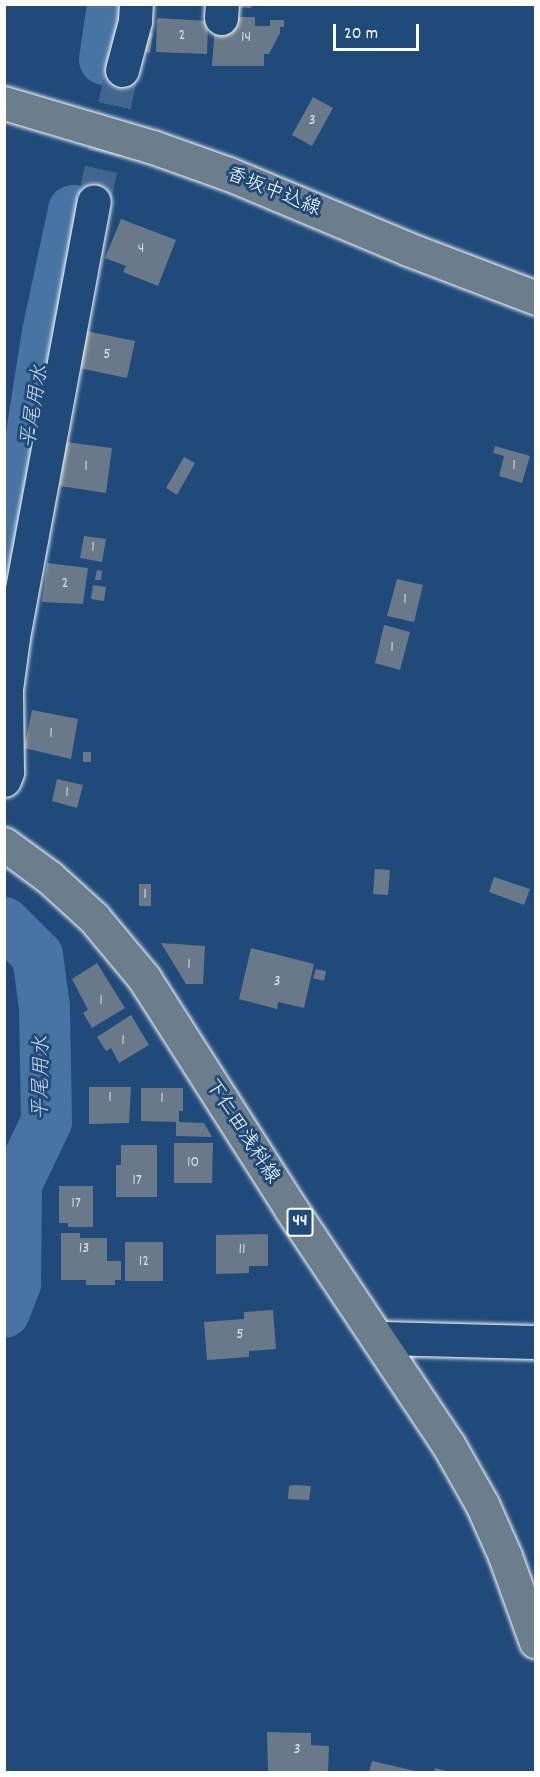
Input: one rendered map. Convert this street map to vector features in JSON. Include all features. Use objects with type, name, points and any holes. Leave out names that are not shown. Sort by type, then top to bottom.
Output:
[{"type":"main road","name":"香坂中込線","points":[[4,103],[153,147],[229,174],[408,249],[536,298]]},
{"type":"main road","name":"下仁田浅科線","points":[[4,843],[49,877],[94,918],[144,978],[291,1209],[380,1338],[448,1444],[482,1504],[505,1556],[536,1642]]},
{"type":"street","points":[[122,70],[135,21],[136,4]]},
{"type":"street","points":[[4,780],[7,772],[6,689],[13,637],[94,201]]},
{"type":"street","points":[[380,1338],[536,1342]]},
{"type":"building","points":[[230,5],[251,5],[251,8],[230,7]]},
{"type":"building","points":[[234,17],[255,17],[255,26],[270,26],[270,20],[284,20],[284,27],[280,27],[280,33],[269,54],[264,54],[264,66],[212,66],[215,24]]},
{"type":"building","points":[[157,18],[208,21],[207,54],[156,52]]},
{"type":"building","points":[[141,31],[153,33],[150,53],[138,51]]},
{"type":"building","points":[[313,97],[333,108],[312,146],[292,135]]},
{"type":"building","points":[[121,219],[176,240],[158,286],[123,272],[126,266],[105,258]]},
{"type":"building","points":[[86,331],[135,341],[127,378],[79,368]]},
{"type":"building","points":[[66,442],[112,448],[106,493],[60,486]]},
{"type":"building","points":[[495,446],[530,456],[522,483],[499,476],[504,456],[493,453]]},
{"type":"building","points":[[184,457],[195,463],[177,495],[166,488]]},
{"type":"building","points":[[84,536],[106,539],[102,562],[80,558]]},
{"type":"building","points":[[47,563],[88,568],[83,604],[42,602]]},
{"type":"building","points":[[97,570],[102,571],[101,580],[95,580]]},
{"type":"building","points":[[397,579],[423,585],[414,622],[387,616]]},
{"type":"building","points":[[93,585],[106,587],[104,601],[91,599]]},
{"type":"building","points":[[384,625],[410,632],[400,670],[375,663]]},
{"type":"building","points":[[32,710],[78,719],[71,759],[24,748]]},
{"type":"building","points":[[83,752],[91,752],[91,762],[83,762]]},
{"type":"building","points":[[57,779],[83,785],[77,808],[52,801]]},
{"type":"building","points":[[375,869],[390,870],[388,895],[373,894]]},
{"type":"building","points":[[494,877],[530,889],[524,905],[489,892]]},
{"type":"building","points":[[139,884],[151,884],[151,906],[139,906]]},
{"type":"building","points":[[161,943],[205,946],[203,984],[186,984]]},
{"type":"building","points":[[251,948],[314,964],[304,1008],[278,1002],[277,1009],[239,999]]},
{"type":"building","points":[[97,963],[125,1008],[92,1028],[83,1013],[88,1010],[72,979]]},
{"type":"building","points":[[316,969],[326,971],[324,981],[313,978]]},
{"type":"building","points":[[131,1015],[149,1045],[119,1063],[111,1048],[106,1051],[97,1037]]},
{"type":"building","points":[[89,1087],[131,1087],[129,1123],[89,1124]]},
{"type":"building","points":[[141,1088],[183,1088],[183,1111],[179,1111],[179,1122],[204,1123],[212,1137],[176,1136],[176,1122],[141,1121]]},
{"type":"building","points":[[174,1143],[213,1143],[212,1183],[174,1183]]},
{"type":"building","points":[[121,1145],[157,1145],[157,1197],[116,1197],[116,1165],[121,1165]]},
{"type":"building","points":[[59,1186],[93,1186],[93,1227],[68,1227],[68,1223],[59,1223]]},
{"type":"building","points":[[61,1233],[80,1233],[80,1238],[107,1238],[107,1261],[121,1261],[121,1280],[115,1280],[115,1285],[86,1285],[86,1280],[61,1280]]},
{"type":"building","points":[[268,1234],[268,1266],[249,1266],[249,1273],[216,1274],[216,1235]]},
{"type":"building","points":[[125,1242],[163,1242],[163,1281],[125,1281]]},
{"type":"building","points":[[273,1310],[276,1349],[249,1351],[249,1357],[207,1360],[204,1322],[244,1319],[244,1312]]},
{"type":"building","points":[[289,1486],[311,1486],[309,1500],[288,1499]]},
{"type":"building","points":[[267,1732],[311,1733],[311,1745],[329,1746],[328,1772],[268,1772]]},
{"type":"building","points":[[372,1761],[420,1772],[369,1772]]},
{"type":"building","points":[[435,1768],[450,1772],[434,1772]]},
{"type":"waterway","name":"平尾用水","points":[[104,59],[112,4]]},
{"type":"waterway","name":"平尾用水","points":[[4,606],[47,332],[73,210]]},
{"type":"waterway","name":"平尾用水","points":[[4,922],[37,955],[44,1007],[46,1121],[16,1184],[15,1283],[4,1312]]},
{"type":"tunnel","points":[[94,201],[122,70]]}]
